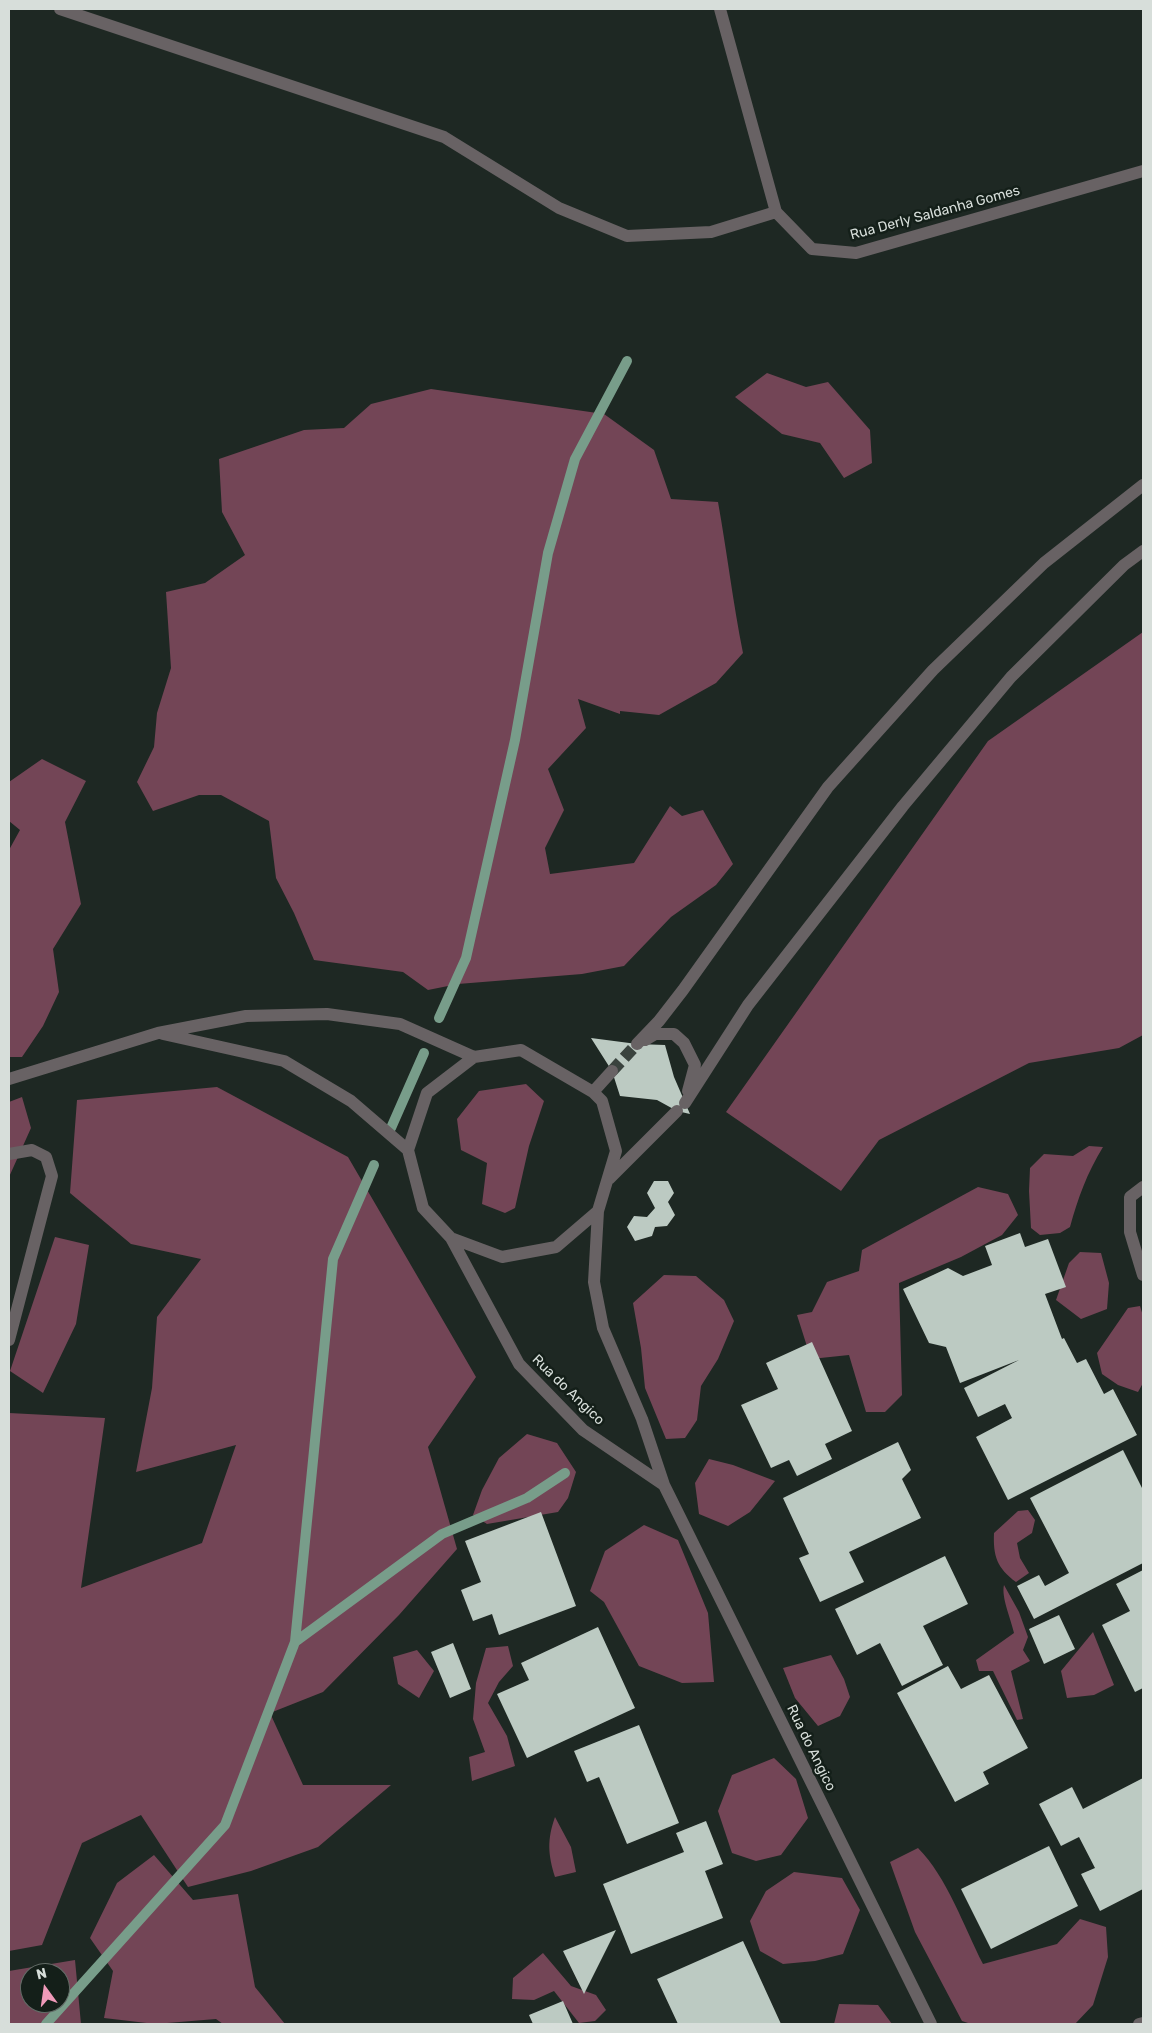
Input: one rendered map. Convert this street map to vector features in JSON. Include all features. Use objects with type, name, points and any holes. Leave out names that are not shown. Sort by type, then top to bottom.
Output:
[{"type":"street","points":[[60,9],[444,137],[559,208],[627,236],[711,232],[776,212]]},
{"type":"street","name":"Rua Derly Saldanha Gomes","points":[[720,9],[776,212],[812,249],[856,253],[1143,171]]},
{"type":"street","points":[[681,1107],[695,1065],[684,1043],[674,1034],[655,1034],[637,1044],[660,1021],[828,787],[933,670],[1044,563],[1143,484]]},
{"type":"street","points":[[607,1181],[681,1107],[748,1006],[903,806],[1011,677],[1124,565],[1143,551]]},
{"type":"street","points":[[9,1079],[158,1033],[246,1016],[328,1014],[400,1024],[474,1057]]},
{"type":"street","points":[[158,1033],[284,1061],[351,1101],[408,1150]]},
{"type":"street","points":[[598,1211],[556,1247],[502,1257],[451,1238],[423,1208],[408,1150],[426,1093],[474,1057],[521,1050],[593,1092],[612,1071]]},
{"type":"street","name":"Rua do Angico","points":[[593,1092],[602,1101],[616,1151],[598,1211],[594,1282],[603,1328],[642,1419],[664,1485],[931,2024]]},
{"type":"street","points":[[9,1154],[32,1150],[46,1157],[52,1176],[9,1340]]},
{"type":"street","points":[[1143,1187],[1130,1197],[1130,1232],[1143,1275]]},
{"type":"street","name":"Rua do Angico","points":[[451,1238],[519,1364],[582,1430],[664,1485]]},
{"type":"street","points":[[1139,2024],[1143,2022]]},
{"type":"shaded area","points":[[767,373],[806,387],[828,382],[870,430],[872,463],[844,478],[820,443],[782,434],[735,397]]},
{"type":"shaded area","points":[[431,389],[604,414],[654,450],[671,499],[718,502],[743,653],[716,683],[659,715],[620,711],[620,714],[578,699],[586,728],[548,769],[564,810],[545,848],[550,874],[634,863],[670,806],[682,816],[703,810],[733,864],[716,885],[671,917],[624,966],[582,974],[458,984],[428,990],[403,972],[314,960],[294,913],[276,878],[269,821],[221,795],[199,795],[153,811],[137,782],[154,747],[157,713],[171,668],[166,592],[205,583],[245,555],[222,512],[219,459],[304,430],[344,428],[371,404]]},
{"type":"shaded area","points":[[1143,632],[1143,1035],[1119,1048],[1029,1063],[879,1140],[841,1191],[726,1112],[988,741]]},
{"type":"shaded area","points":[[42,759],[86,781],[65,822],[81,904],[53,949],[59,992],[43,1026],[22,1057],[9,1057],[9,850],[20,830],[9,821],[9,782]]},
{"type":"shaded area","points":[[526,1084],[544,1101],[529,1146],[515,1208],[505,1213],[482,1204],[487,1163],[461,1150],[457,1119],[479,1091]]},
{"type":"shaded area","points":[[217,1087],[348,1157],[476,1377],[428,1447],[457,1549],[399,1615],[323,1692],[270,1713],[303,1785],[391,1785],[318,1847],[251,1871],[188,1887],[141,1815],[82,1843],[42,1945],[9,1951],[9,1413],[105,1418],[81,1588],[202,1543],[236,1445],[136,1472],[152,1388],[157,1317],[201,1259],[131,1244],[70,1193],[77,1100]]},
{"type":"shaded area","points":[[22,1097],[31,1128],[9,1177],[9,1102]]},
{"type":"shaded area","points":[[1089,1146],[1103,1147],[1092,1166],[1070,1227],[1060,1233],[1040,1235],[1031,1228],[1030,1168],[1044,1154],[1073,1156]]},
{"type":"shaded area","points":[[978,1187],[1008,1194],[1018,1215],[1002,1235],[961,1257],[899,1283],[902,1395],[885,1412],[866,1412],[849,1355],[811,1359],[797,1315],[812,1312],[827,1282],[859,1271],[862,1250]]},
{"type":"shaded area","points":[[55,1237],[89,1245],[76,1324],[43,1393],[10,1371]]},
{"type":"shaded area","points":[[1080,1252],[1101,1253],[1109,1283],[1107,1309],[1081,1319],[1056,1300],[1069,1263]]},
{"type":"shaded area","points":[[664,1275],[696,1276],[724,1300],[734,1321],[718,1359],[701,1386],[697,1420],[685,1438],[666,1439],[645,1388],[641,1348],[633,1303]]},
{"type":"shaded area","points":[[1140,1306],[1143,1316],[1143,1383],[1138,1392],[1118,1385],[1102,1374],[1097,1353],[1128,1308]]},
{"type":"shaded area","points":[[527,1434],[557,1443],[576,1472],[568,1498],[558,1512],[487,1524],[473,1515],[482,1490],[499,1458]]},
{"type":"shaded area","points":[[709,1459],[733,1465],[775,1481],[750,1512],[728,1526],[699,1514],[695,1483]]},
{"type":"shaded area","points":[[1028,1510],[1035,1520],[1032,1533],[1017,1543],[1020,1558],[1029,1573],[1016,1582],[1000,1566],[994,1548],[994,1533],[1018,1511]]},
{"type":"shaded area","points":[[644,1525],[678,1540],[708,1613],[714,1682],[682,1683],[639,1666],[604,1602],[590,1591],[605,1551]]},
{"type":"shaded area","points":[[1004,1585],[1019,1612],[1028,1637],[1023,1650],[1030,1661],[1011,1671],[1023,1719],[1017,1720],[993,1671],[979,1671],[976,1660],[1014,1633],[1005,1602]]},
{"type":"shaded area","points":[[1093,1632],[1114,1685],[1094,1695],[1067,1698],[1061,1671]]},
{"type":"shaded area","points":[[508,1646],[513,1666],[499,1682],[488,1703],[507,1736],[515,1766],[472,1781],[469,1757],[485,1752],[473,1719],[476,1683],[486,1648]]},
{"type":"shaded area","points":[[417,1650],[434,1671],[419,1698],[398,1684],[393,1657]]},
{"type":"shaded area","points":[[831,1655],[844,1679],[850,1697],[840,1716],[818,1726],[795,1698],[783,1668]]},
{"type":"shaded area","points":[[774,1758],[796,1779],[808,1818],[781,1855],[756,1861],[732,1853],[718,1811],[732,1775]]},
{"type":"shaded area","points":[[555,1817],[571,1847],[576,1872],[555,1877],[549,1847]]},
{"type":"shaded area","points":[[918,1848],[938,1873],[983,1964],[1057,1944],[1080,1919],[1106,1927],[1108,1957],[1093,2005],[1075,2024],[971,2024],[962,2021],[915,1932],[890,1862]]},
{"type":"shaded area","points":[[154,1855],[193,1900],[238,1894],[255,1987],[285,2024],[223,2024],[216,2019],[155,2024],[104,2018],[113,1971],[90,1938],[117,1883]]},
{"type":"shaded area","points":[[794,1872],[842,1878],[860,1910],[843,1954],[815,1961],[783,1964],[760,1951],[750,1921],[766,1891]]},
{"type":"shaded area","points":[[543,1953],[571,1986],[596,1995],[606,2010],[595,2021],[579,2023],[554,1991],[534,2000],[512,1999],[513,1978]]},
{"type":"shaded area","points":[[75,1960],[81,2024],[9,2024],[9,1971],[20,1969],[20,2013],[70,2013],[70,1963],[57,1963]]},
{"type":"shaded area","points":[[839,2004],[878,2005],[892,2024],[834,2024]]},
{"type":"building","points":[[591,1038],[637,1044],[665,1045],[674,1077],[690,1114],[677,1111],[657,1100],[620,1096],[612,1071]]},
{"type":"building","points":[[654,1181],[668,1181],[674,1193],[668,1202],[675,1215],[667,1226],[655,1227],[652,1236],[635,1241],[627,1227],[634,1216],[647,1217],[655,1208],[647,1193]]},
{"type":"building","points":[[1020,1233],[1025,1247],[1048,1239],[1066,1287],[1045,1294],[1062,1339],[1064,1338],[1077,1363],[1086,1359],[1104,1394],[1113,1389],[1137,1435],[1008,1500],[976,1437],[1012,1418],[1005,1404],[978,1417],[964,1388],[1019,1360],[960,1383],[946,1347],[929,1343],[903,1289],[948,1268],[963,1276],[992,1265],[985,1246]]},
{"type":"building","points":[[812,1342],[852,1431],[825,1444],[832,1459],[797,1476],[789,1460],[771,1468],[741,1405],[778,1389],[766,1363]]},
{"type":"building","points":[[898,1442],[911,1470],[902,1479],[921,1518],[849,1552],[864,1582],[820,1602],[799,1558],[809,1554],[783,1498]]},
{"type":"building","points":[[1123,1450],[1143,1490],[1143,1563],[1034,1619],[1017,1586],[1039,1575],[1045,1586],[1069,1573],[1030,1498]]},
{"type":"building","points":[[541,1512],[576,1606],[499,1635],[492,1614],[473,1621],[461,1590],[481,1582],[465,1541]]},
{"type":"building","points":[[945,1556],[968,1604],[923,1626],[943,1665],[902,1686],[880,1643],[857,1655],[835,1609]]},
{"type":"building","points":[[1143,1570],[1143,1688],[1135,1692],[1102,1625],[1130,1611],[1116,1584]]},
{"type":"building","points":[[1059,1615],[1075,1649],[1044,1664],[1029,1629]]},
{"type":"building","points":[[598,1627],[635,1708],[527,1758],[497,1694],[529,1680],[521,1663]]},
{"type":"building","points":[[453,1643],[471,1689],[450,1698],[431,1652]]},
{"type":"building","points":[[948,1666],[961,1689],[989,1675],[1028,1748],[983,1772],[989,1784],[955,1802],[897,1693]]},
{"type":"building","points":[[639,1725],[679,1823],[627,1844],[599,1777],[587,1782],[574,1751]]},
{"type":"building","points":[[1143,1778],[1143,1889],[1100,1911],[1081,1874],[1095,1868],[1079,1837],[1061,1846],[1039,1804],[1072,1787],[1083,1809]]},
{"type":"building","points":[[706,1821],[723,1864],[705,1871],[723,1918],[631,1954],[603,1884],[684,1852],[676,1833]]},
{"type":"building","points":[[1049,1846],[1078,1906],[991,1949],[961,1889]]},
{"type":"building","points":[[616,1930],[584,1994],[563,1951]]},
{"type":"building","points":[[743,1941],[781,2024],[678,2024],[657,1979]]},
{"type":"building","points":[[563,2001],[573,2024],[533,2024],[529,2015]]},
{"type":"waterway","points":[[439,1018],[466,958],[515,740],[548,553],[575,459],[627,361]]},
{"type":"waterway","points":[[391,1128],[424,1053]]},
{"type":"waterway","points":[[46,2024],[225,1825],[295,1642],[333,1259],[374,1165]]},
{"type":"waterway","points":[[295,1642],[442,1534],[527,1498],[565,1473]]},
{"type":"tunnel","points":[[612,1071],[637,1044]]}]
